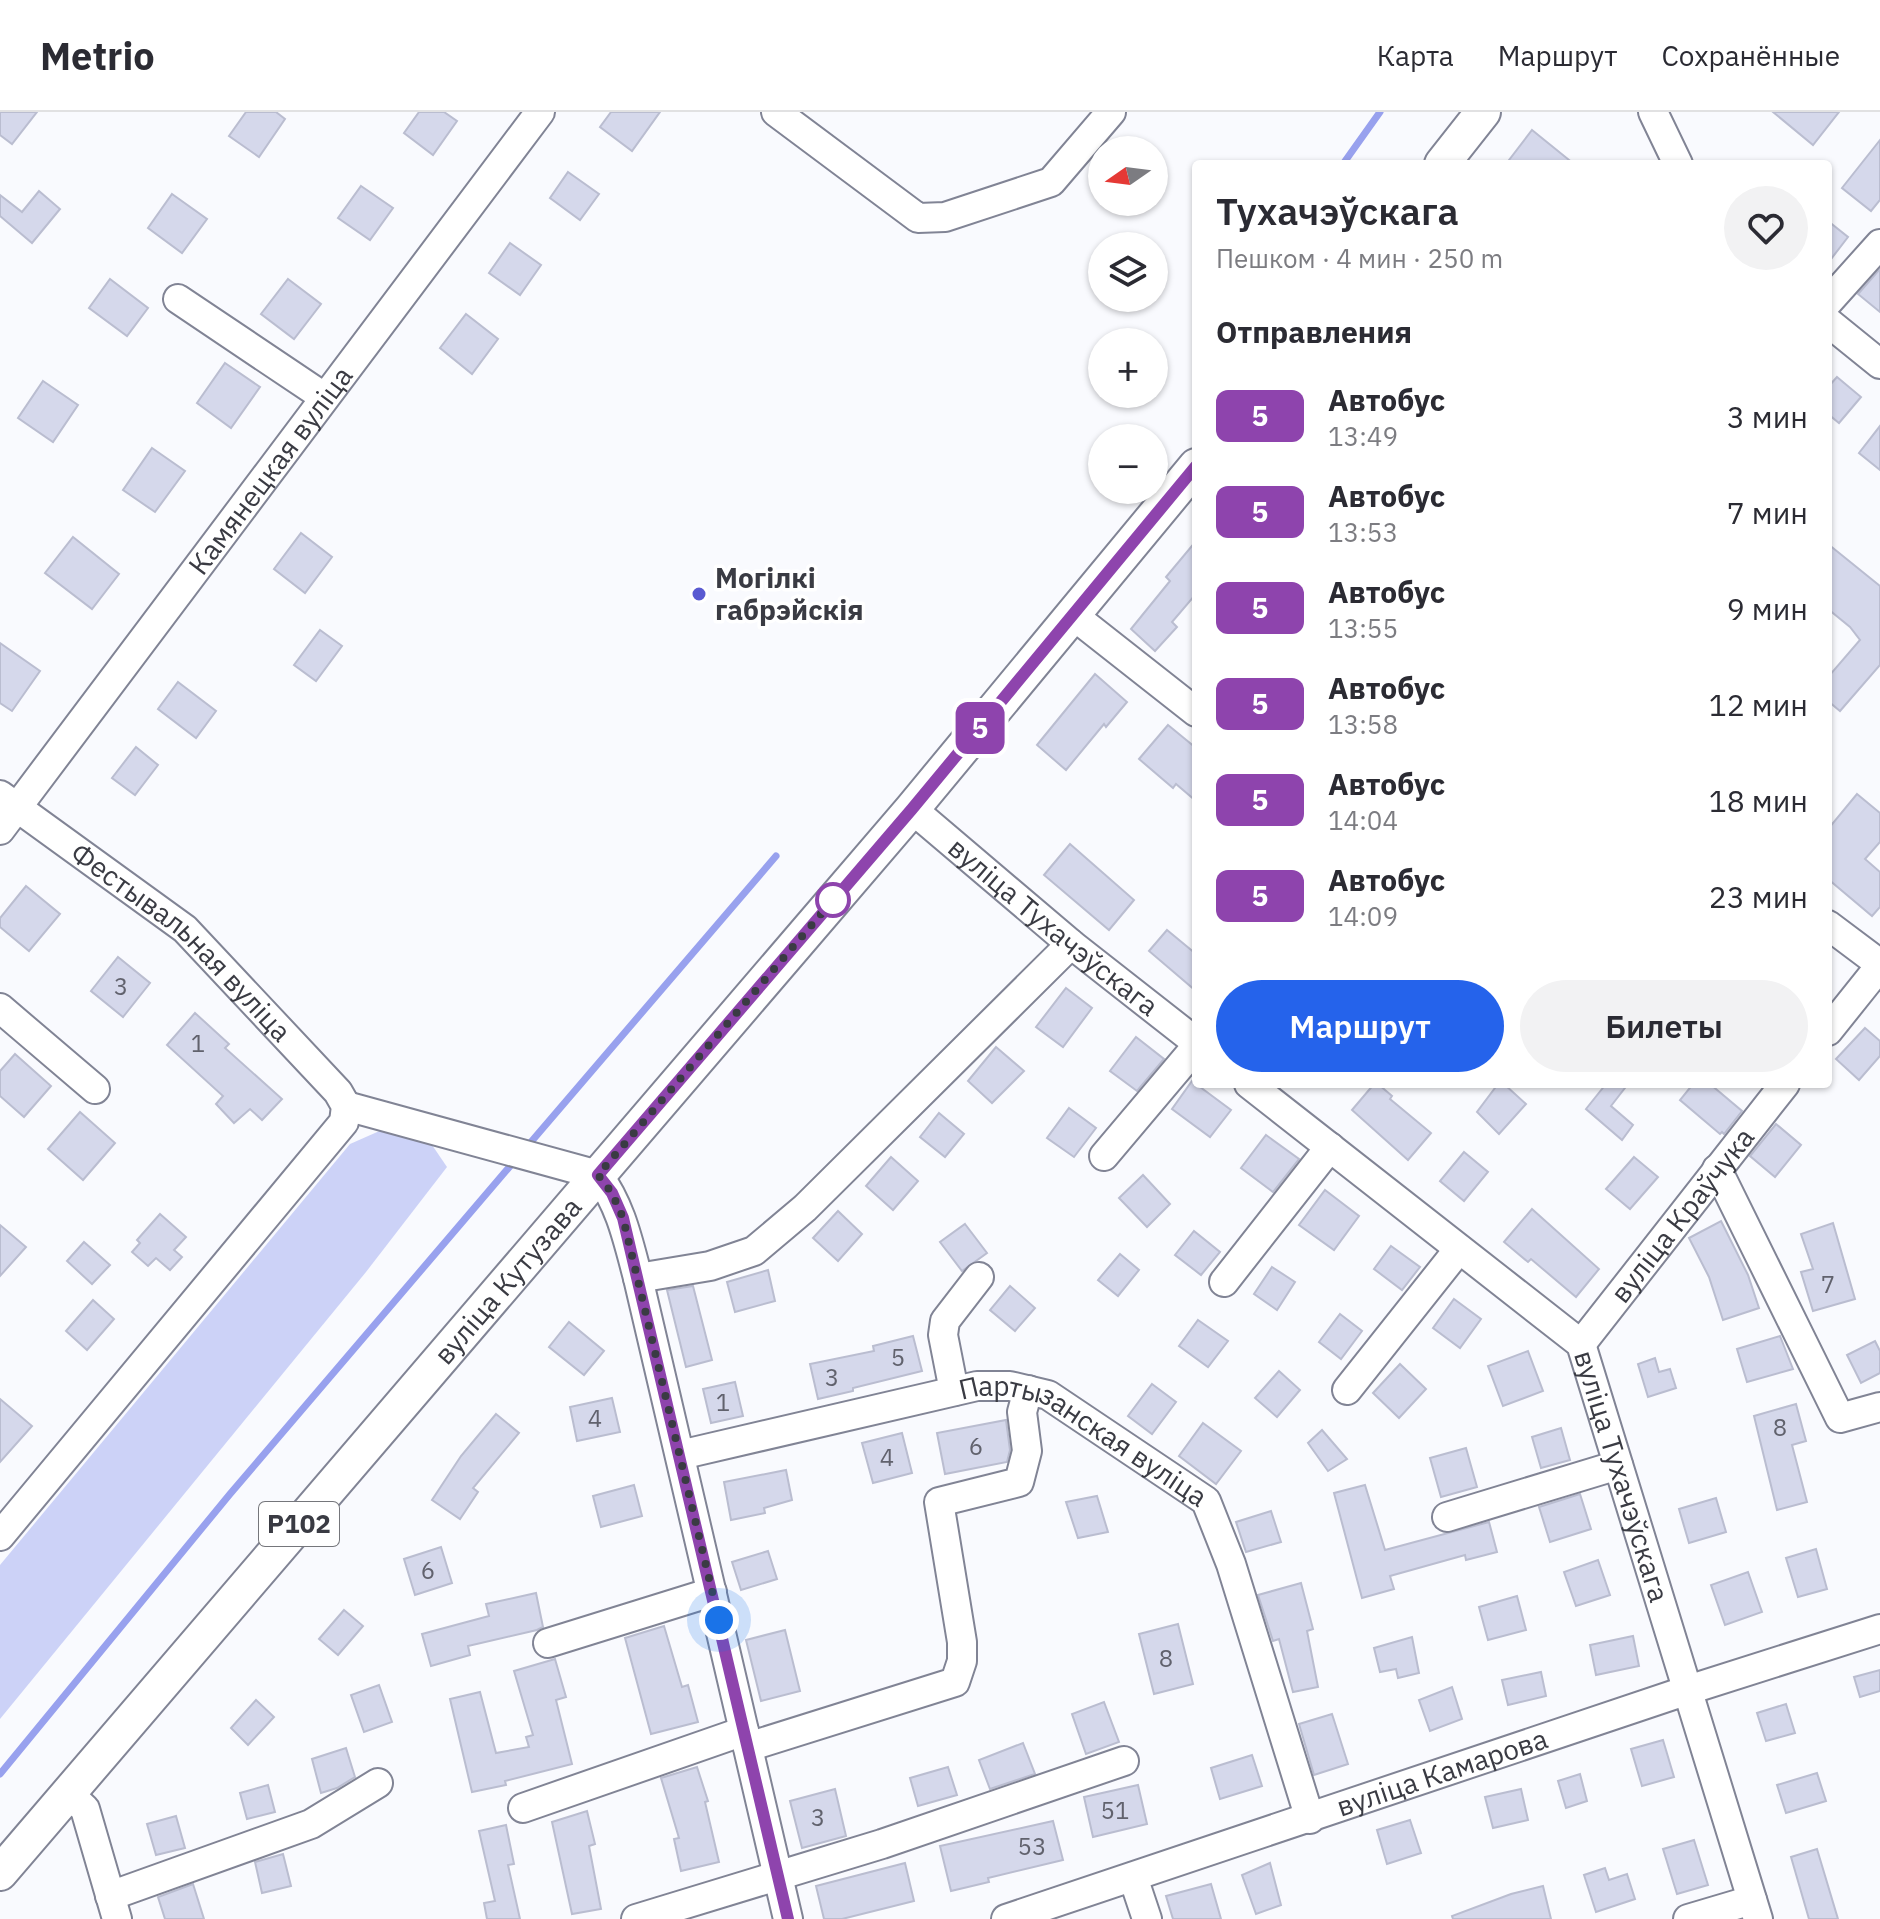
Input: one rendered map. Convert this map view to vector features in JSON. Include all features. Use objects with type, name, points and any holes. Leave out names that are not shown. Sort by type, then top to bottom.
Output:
[{"type":"main road","points":[[1445,160],[1483,112]]},
{"type":"main road","name":"вуліца Кутузава","points":[[0,1873],[912,809],[1192,471]]},
{"type":"street","name":"Камянецкая вуліца","points":[[6,811],[540,112]]},
{"type":"street","points":[[776,112],[918,218],[945,217],[1051,182],[1111,112]]},
{"type":"street","points":[[1653,112],[1676,160]]},
{"type":"street","points":[[1832,298],[1880,244]]},
{"type":"street","points":[[178,299],[324,397]]},
{"type":"street","points":[[1832,325],[1880,364]]},
{"type":"street","points":[[1074,616],[1192,709]]},
{"type":"street","name":"вуліца Тухачэўскага","points":[[912,809],[1192,1042]]},
{"type":"street","name":"Фестывальная вуліца","points":[[6,811],[185,929],[338,1092],[345,1114]]},
{"type":"street","points":[[1832,928],[1880,965],[1832,1026]]},
{"type":"street","points":[[638,1278],[710,1266],[754,1251],[805,1208],[1071,944]]},
{"type":"street","points":[[0,1008],[95,1089]]},
{"type":"street","points":[[1104,1156],[1192,1050]]},
{"type":"street","name":"вуліца Тухачэўскага","points":[[1254,1088],[1581,1344],[1755,1910]]},
{"type":"street","name":"вуліца Краўчука","points":[[1581,1344],[1782,1088]]},
{"type":"street","points":[[0,1536],[345,1114],[598,1175],[612,1193],[623,1218],[788,1919]]},
{"type":"street","points":[[1224,1282],[1330,1147]]},
{"type":"street","points":[[1717,1169],[1840,1418],[1880,1407]]},
{"type":"street","points":[[1347,1390],[1459,1249]]},
{"type":"street","points":[[954,1391],[943,1335],[945,1321],[979,1277]]},
{"type":"street","name":"Партызанская вуліца","points":[[680,1455],[977,1386],[1010,1386],[1048,1395],[1206,1501],[1231,1564],[1310,1819]]},
{"type":"street","points":[[523,1808],[746,1739],[955,1682],[962,1661],[962,1642],[939,1502],[1019,1482],[1027,1451],[1022,1412],[1028,1390]]},
{"type":"street","points":[[1447,1517],[1618,1465]]},
{"type":"street","points":[[548,1643],[712,1592]]},
{"type":"street","name":"вуліца Камарова","points":[[1006,1919],[1688,1690],[1880,1629]]},
{"type":"street","points":[[636,1919],[777,1877],[1124,1761]]},
{"type":"street","points":[[68,1793],[85,1809],[113,1907],[311,1824],[378,1783]]},
{"type":"street","points":[[1133,1877],[1147,1919]]},
{"type":"street","points":[[1688,1919],[1755,1910]]},
{"type":"shaded area","points":[[384,1129],[430,1142],[447,1167],[366,1272],[0,1719],[0,1565],[350,1144]]},
{"type":"building","points":[[0,112],[37,112],[12,144],[0,135]]},
{"type":"building","points":[[246,112],[276,112],[285,119],[259,157],[229,136]]},
{"type":"building","points":[[419,112],[444,112],[457,121],[433,155],[404,133]]},
{"type":"building","points":[[611,112],[660,112],[632,151],[600,127]]},
{"type":"building","points":[[1773,112],[1839,112],[1813,145]]},
{"type":"building","points":[[1532,130],[1569,160],[1509,160]]},
{"type":"building","points":[[1880,140],[1880,200],[1871,211],[1842,188]]},
{"type":"building","points":[[568,172],[599,194],[580,220],[550,198]]},
{"type":"building","points":[[361,186],[393,208],[370,240],[338,218]]},
{"type":"building","points":[[39,191],[60,209],[32,243],[0,216],[0,195],[22,212]]},
{"type":"building","points":[[172,194],[207,219],[182,253],[148,228]]},
{"type":"building","points":[[1832,224],[1848,237],[1832,258]]},
{"type":"building","points":[[510,243],[541,265],[520,295],[489,273]]},
{"type":"building","points":[[1880,269],[1880,312],[1858,294]]},
{"type":"building","points":[[110,279],[148,308],[127,336],[89,308]]},
{"type":"building","points":[[288,279],[321,304],[294,339],[261,314]]},
{"type":"building","points":[[466,314],[498,339],[472,374],[440,348]]},
{"type":"building","points":[[225,363],[260,387],[231,428],[197,403]]},
{"type":"building","points":[[1837,377],[1861,397],[1839,423],[1832,417],[1832,383]]},
{"type":"building","points":[[43,381],[78,405],[53,442],[18,418]]},
{"type":"building","points":[[1880,426],[1880,470],[1859,453]]},
{"type":"building","points":[[152,448],[185,471],[155,512],[123,490]]},
{"type":"building","points":[[301,533],[332,557],[305,593],[274,569]]},
{"type":"building","points":[[73,537],[119,574],[92,609],[45,573]]},
{"type":"building","points":[[1192,546],[1192,599],[1172,622],[1177,627],[1155,651],[1131,629],[1170,581],[1166,577]]},
{"type":"building","points":[[1832,547],[1880,586],[1880,665],[1840,711],[1832,704],[1832,672],[1860,640],[1832,612]]},
{"type":"building","points":[[320,630],[342,646],[316,681],[294,665]]},
{"type":"building","points":[[0,643],[40,671],[12,711],[0,703]]},
{"type":"building","points":[[1095,674],[1127,702],[1106,727],[1104,724],[1066,770],[1037,745]]},
{"type":"building","points":[[178,682],[216,711],[196,738],[158,709]]},
{"type":"building","points":[[1168,725],[1192,745],[1192,798],[1176,784],[1173,788],[1139,759]]},
{"type":"building","points":[[136,747],[158,765],[135,795],[112,778]]},
{"type":"building","points":[[1857,794],[1880,813],[1880,842],[1865,859],[1880,872],[1880,907],[1872,916],[1832,882],[1832,824]]},
{"type":"building","points":[[1070,844],[1134,900],[1109,930],[1044,875]]},
{"type":"building","points":[[26,886],[60,914],[29,951],[0,927],[0,918]]},
{"type":"building","points":[[1167,930],[1192,951],[1192,988],[1149,951]]},
{"type":"building","points":[[118,957],[150,983],[123,1017],[91,991]]},
{"type":"building","points":[[1066,988],[1092,1008],[1063,1047],[1036,1027]]},
{"type":"building","points":[[195,1013],[229,1044],[225,1048],[282,1099],[262,1120],[250,1109],[234,1123],[216,1104],[223,1096],[167,1045]]},
{"type":"building","points":[[1865,1028],[1880,1041],[1880,1056],[1859,1080],[1836,1059]]},
{"type":"building","points":[[1136,1037],[1164,1059],[1137,1091],[1110,1071]]},
{"type":"building","points":[[996,1047],[1024,1071],[992,1103],[968,1081]]},
{"type":"building","points":[[15,1054],[51,1086],[24,1117],[0,1096],[0,1071]]},
{"type":"building","points":[[1192,1081],[1192,1088],[1201,1088],[1231,1110],[1210,1137],[1172,1109]]},
{"type":"building","points":[[1371,1088],[1383,1088],[1392,1096],[1390,1099],[1431,1133],[1408,1160],[1352,1110]]},
{"type":"building","points":[[1495,1088],[1508,1088],[1526,1104],[1499,1134],[1477,1112]]},
{"type":"building","points":[[1603,1088],[1625,1088],[1611,1106],[1633,1125],[1622,1140],[1586,1109]]},
{"type":"building","points":[[1690,1088],[1715,1088],[1742,1111],[1724,1134],[1720,1134],[1680,1100]]},
{"type":"building","points":[[1069,1108],[1096,1128],[1074,1157],[1047,1138]]},
{"type":"building","points":[[80,1112],[115,1143],[83,1180],[48,1149]]},
{"type":"building","points":[[939,1113],[964,1134],[945,1157],[920,1137]]},
{"type":"building","points":[[1776,1124],[1801,1145],[1775,1177],[1750,1156]]},
{"type":"building","points":[[1266,1135],[1299,1159],[1273,1192],[1241,1168]]},
{"type":"building","points":[[1464,1152],[1488,1172],[1464,1201],[1440,1181]]},
{"type":"building","points":[[891,1157],[918,1181],[893,1210],[866,1186]]},
{"type":"building","points":[[1634,1157],[1658,1177],[1630,1209],[1606,1189]]},
{"type":"building","points":[[1143,1175],[1170,1204],[1147,1227],[1119,1198]]},
{"type":"building","points":[[1325,1190],[1359,1216],[1334,1250],[1299,1225]]},
{"type":"building","points":[[1532,1209],[1599,1269],[1576,1297],[1531,1259],[1528,1262],[1504,1242]]},
{"type":"building","points":[[838,1211],[862,1234],[838,1261],[813,1238]]},
{"type":"building","points":[[160,1214],[186,1237],[174,1250],[182,1257],[170,1270],[156,1258],[148,1266],[132,1252],[140,1243],[137,1240]]},
{"type":"building","points":[[1721,1221],[1748,1275],[1759,1308],[1723,1320],[1709,1277],[1689,1238]]},
{"type":"building","points":[[1833,1223],[1855,1299],[1813,1311],[1801,1272],[1813,1269],[1801,1234]]},
{"type":"building","points":[[965,1224],[987,1253],[962,1271],[940,1242]]},
{"type":"building","points":[[0,1225],[26,1247],[0,1276]]},
{"type":"building","points":[[1194,1231],[1220,1252],[1201,1275],[1175,1255]]},
{"type":"building","points":[[84,1242],[110,1265],[92,1284],[67,1261]]},
{"type":"building","points":[[1391,1246],[1420,1267],[1402,1290],[1374,1269]]},
{"type":"building","points":[[1120,1254],[1139,1270],[1118,1296],[1098,1280]]},
{"type":"building","points":[[1272,1267],[1295,1282],[1277,1310],[1254,1294]]},
{"type":"building","points":[[768,1270],[775,1301],[735,1312],[727,1282]]},
{"type":"building","points":[[693,1286],[712,1360],[686,1367],[667,1290]]},
{"type":"building","points":[[1010,1286],[1035,1308],[1015,1331],[990,1310]]},
{"type":"building","points":[[1454,1299],[1481,1319],[1460,1348],[1433,1328]]},
{"type":"building","points":[[93,1300],[114,1319],[87,1350],[66,1331]]},
{"type":"building","points":[[1340,1314],[1362,1331],[1341,1359],[1319,1342]]},
{"type":"building","points":[[1198,1320],[1228,1341],[1208,1367],[1179,1346]]},
{"type":"building","points":[[569,1322],[604,1351],[584,1375],[549,1347]]},
{"type":"building","points":[[913,1336],[922,1371],[818,1399],[810,1364],[874,1351],[873,1346]]},
{"type":"building","points":[[1780,1336],[1793,1369],[1747,1382],[1737,1349]]},
{"type":"building","points":[[1875,1341],[1880,1351],[1880,1373],[1861,1383],[1847,1355]]},
{"type":"building","points":[[1528,1351],[1543,1391],[1503,1406],[1488,1366]]},
{"type":"building","points":[[1655,1358],[1659,1372],[1670,1369],[1676,1388],[1648,1397],[1638,1364]]},
{"type":"building","points":[[1400,1364],[1426,1389],[1399,1418],[1373,1393]]},
{"type":"building","points":[[1279,1371],[1300,1390],[1277,1417],[1255,1398]]},
{"type":"building","points":[[735,1382],[743,1416],[711,1423],[703,1389]]},
{"type":"building","points":[[1152,1384],[1176,1402],[1152,1434],[1128,1416]]},
{"type":"building","points":[[612,1398],[620,1432],[577,1441],[570,1407]]},
{"type":"building","points":[[0,1399],[32,1426],[0,1462]]},
{"type":"building","points":[[1796,1404],[1806,1441],[1792,1445],[1807,1502],[1777,1510],[1754,1416]]},
{"type":"building","points":[[496,1414],[519,1433],[473,1488],[478,1492],[460,1519],[432,1500],[461,1456]]},
{"type":"building","points":[[1006,1420],[1010,1450],[1007,1462],[945,1474],[937,1433]]},
{"type":"building","points":[[1203,1423],[1241,1451],[1216,1484],[1179,1456]]},
{"type":"building","points":[[1561,1428],[1570,1460],[1541,1468],[1532,1437]]},
{"type":"building","points":[[1322,1430],[1347,1459],[1328,1471],[1308,1443]]},
{"type":"building","points":[[902,1433],[912,1473],[873,1483],[862,1443]]},
{"type":"building","points":[[1466,1448],[1477,1487],[1441,1497],[1430,1458]]},
{"type":"building","points":[[786,1470],[792,1500],[764,1508],[765,1513],[731,1520],[724,1482]]},
{"type":"building","points":[[634,1485],[642,1516],[601,1527],[593,1496]]},
{"type":"building","points":[[1365,1485],[1385,1550],[1489,1522],[1497,1552],[1466,1560],[1465,1555],[1390,1576],[1394,1589],[1362,1598],[1334,1493]]},
{"type":"building","points":[[1580,1494],[1591,1529],[1550,1542],[1539,1507]]},
{"type":"building","points":[[1097,1496],[1108,1532],[1078,1538],[1066,1502]]},
{"type":"building","points":[[1716,1498],[1726,1532],[1689,1543],[1679,1509]]},
{"type":"building","points":[[1271,1511],[1281,1542],[1246,1552],[1236,1522]]},
{"type":"building","points":[[441,1547],[452,1583],[415,1595],[404,1559]]},
{"type":"building","points":[[1816,1549],[1827,1589],[1798,1597],[1786,1558]]},
{"type":"building","points":[[768,1551],[777,1579],[741,1590],[732,1562]]},
{"type":"building","points":[[1598,1560],[1610,1595],[1576,1606],[1564,1572]]},
{"type":"building","points":[[1748,1572],[1762,1612],[1725,1625],[1711,1585]]},
{"type":"building","points":[[1301,1583],[1313,1629],[1307,1631],[1318,1687],[1293,1692],[1279,1639],[1273,1641],[1258,1595]]},
{"type":"building","points":[[536,1593],[543,1627],[468,1646],[470,1655],[431,1666],[422,1634],[489,1616],[486,1604]]},
{"type":"building","points":[[1517,1596],[1526,1630],[1488,1640],[1479,1607]]},
{"type":"building","points":[[344,1610],[363,1626],[338,1655],[319,1639]]},
{"type":"building","points":[[1178,1624],[1193,1684],[1154,1694],[1139,1634]]},
{"type":"building","points":[[664,1626],[682,1687],[688,1685],[698,1722],[651,1734],[625,1638]]},
{"type":"building","points":[[785,1630],[800,1691],[761,1701],[746,1640]]},
{"type":"building","points":[[1633,1636],[1639,1666],[1596,1675],[1590,1645]]},
{"type":"building","points":[[1412,1637],[1419,1673],[1398,1678],[1396,1669],[1380,1672],[1374,1648]]},
{"type":"building","points":[[555,1659],[566,1697],[556,1700],[572,1764],[505,1781],[506,1785],[472,1792],[450,1699],[480,1692],[496,1753],[529,1747],[526,1737],[533,1735],[514,1671]]},
{"type":"building","points":[[1880,1670],[1880,1691],[1860,1697],[1854,1677]]},
{"type":"building","points":[[1541,1672],[1546,1696],[1508,1705],[1502,1680]]},
{"type":"building","points":[[379,1685],[392,1722],[364,1732],[351,1695]]},
{"type":"building","points":[[1452,1687],[1462,1719],[1430,1731],[1419,1700]]},
{"type":"building","points":[[256,1700],[274,1717],[248,1745],[231,1728]]},
{"type":"building","points":[[1104,1702],[1119,1742],[1086,1754],[1072,1714]]},
{"type":"building","points":[[1786,1704],[1795,1733],[1766,1741],[1757,1713]]},
{"type":"building","points":[[1332,1714],[1348,1764],[1314,1775],[1299,1724]]},
{"type":"building","points":[[1663,1740],[1674,1777],[1642,1786],[1631,1749]]},
{"type":"building","points":[[1023,1743],[1035,1774],[990,1789],[979,1760]]},
{"type":"building","points":[[346,1748],[355,1777],[321,1793],[312,1759]]},
{"type":"building","points":[[1252,1755],[1262,1786],[1220,1799],[1211,1768]]},
{"type":"building","points":[[697,1767],[708,1801],[705,1802],[719,1862],[681,1871],[674,1839],[679,1838],[661,1778]]},
{"type":"building","points":[[948,1767],[957,1795],[918,1806],[910,1778]]},
{"type":"building","points":[[1817,1773],[1826,1801],[1786,1813],[1777,1785]]},
{"type":"building","points":[[1580,1774],[1587,1801],[1566,1808],[1558,1781]]},
{"type":"building","points":[[268,1785],[275,1812],[247,1819],[240,1793]]},
{"type":"building","points":[[1138,1785],[1147,1824],[1093,1837],[1084,1797]]},
{"type":"building","points":[[835,1789],[846,1836],[802,1848],[790,1801]]},
{"type":"building","points":[[1521,1789],[1528,1820],[1493,1828],[1485,1797]]},
{"type":"building","points":[[587,1811],[595,1844],[589,1846],[601,1909],[572,1914],[552,1822]]},
{"type":"building","points":[[176,1816],[185,1848],[156,1855],[147,1824]]},
{"type":"building","points":[[1410,1820],[1421,1853],[1387,1864],[1377,1830]]},
{"type":"building","points":[[1053,1821],[1063,1860],[988,1878],[989,1882],[951,1891],[940,1846]]},
{"type":"building","points":[[506,1825],[514,1864],[508,1865],[520,1919],[487,1919],[484,1903],[495,1901],[479,1831]]},
{"type":"building","points":[[1694,1840],[1708,1885],[1677,1894],[1663,1849]]},
{"type":"building","points":[[1817,1849],[1838,1919],[1809,1919],[1791,1857]]},
{"type":"building","points":[[283,1854],[291,1886],[262,1893],[255,1862]]},
{"type":"building","points":[[905,1863],[914,1901],[842,1919],[824,1919],[816,1886]]},
{"type":"building","points":[[1270,1863],[1281,1905],[1256,1914],[1242,1875]]},
{"type":"building","points":[[1605,1868],[1609,1880],[1627,1874],[1635,1899],[1596,1912],[1584,1875]]},
{"type":"building","points":[[193,1884],[204,1919],[165,1919],[158,1897]]},
{"type":"building","points":[[1211,1884],[1221,1919],[1173,1919],[1166,1896]]},
{"type":"building","points":[[1543,1886],[1551,1919],[1453,1919],[1452,1916],[1511,1894]]},
{"type":"waterway","points":[[1346,160],[1380,112]]},
{"type":"waterway","points":[[525,1149],[776,856]]},
{"type":"waterway","points":[[0,1774],[230,1494],[517,1158]]},
{"type":"bus line","name":"5","points":[[788,1919],[623,1218],[612,1193],[598,1175],[912,809],[1192,471]]},
{"type":"place","name":"Могілкі габрэйскія","points":[[699,594]]},
{"type":"route","points":[[719,1620],[623,1218],[612,1193],[598,1175],[833,900]]}]
